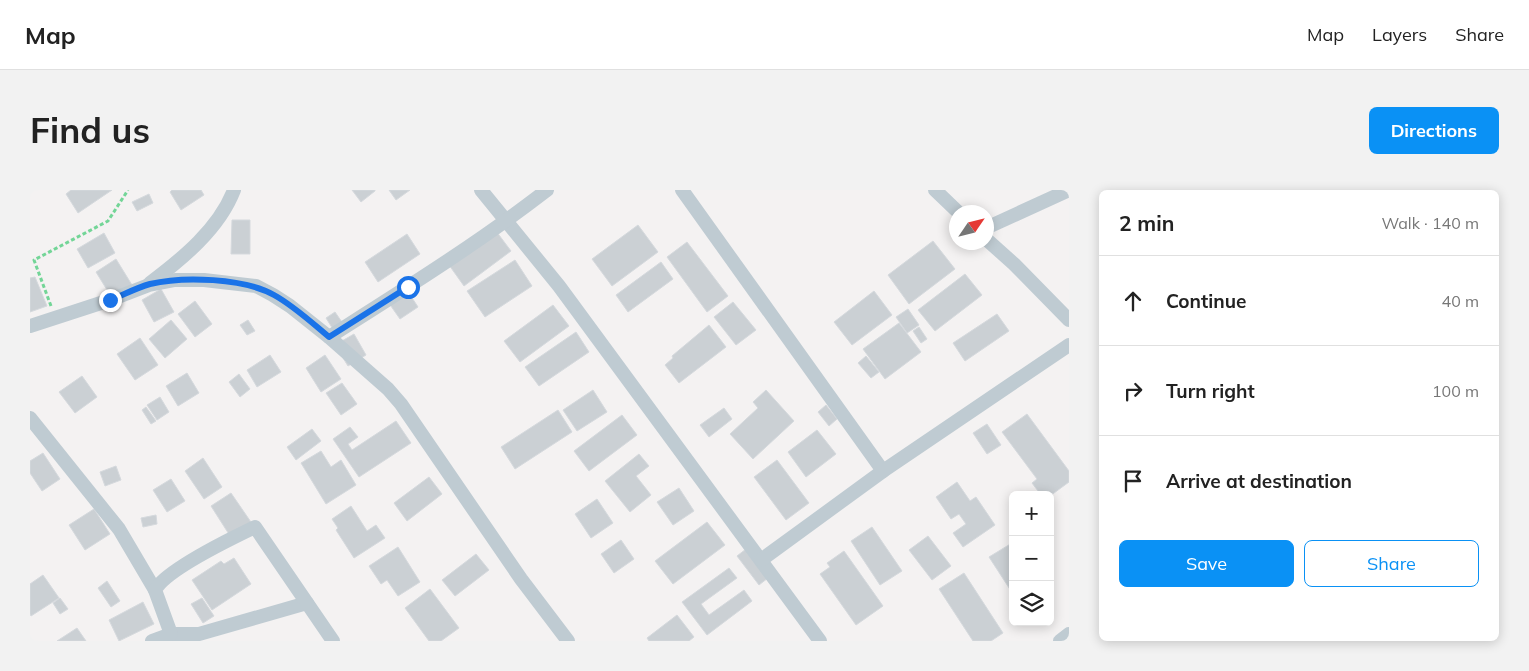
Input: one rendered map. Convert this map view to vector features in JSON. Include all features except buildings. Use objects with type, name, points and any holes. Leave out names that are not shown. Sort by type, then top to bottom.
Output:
[{"type":"street","points":[[148,285],[190,252],[224,208],[234,190]]},
{"type":"street","points":[[480,190],[559,286],[820,641]]},
{"type":"street","points":[[329,337],[506,221],[547,190]]},
{"type":"street","points":[[682,190],[883,471]]},
{"type":"street","points":[[935,190],[951,205]]},
{"type":"street","points":[[994,224],[1069,190]]},
{"type":"street","points":[[994,246],[1069,320]]},
{"type":"street","points":[[30,326],[55,316],[62,316],[110,300],[148,285],[176,280],[204,280],[256,286],[273,295],[329,337],[388,389],[401,404],[521,579],[568,641]]},
{"type":"street","points":[[761,560],[883,471],[1069,344]]},
{"type":"street","points":[[30,418],[120,530],[155,590],[171,634]]},
{"type":"street","points":[[155,590],[166,578],[190,562],[222,543],[255,527],[333,641]]},
{"type":"street","points":[[152,641],[171,634],[199,634],[307,603]]},
{"type":"street","points":[[1060,641],[1069,634]]},
{"type":"path","points":[[55,316],[34,260],[108,221],[128,190]]},
{"type":"route","points":[[110,300],[148,285],[176,280],[204,280],[256,286],[290,306],[329,337],[408,287]]}]
